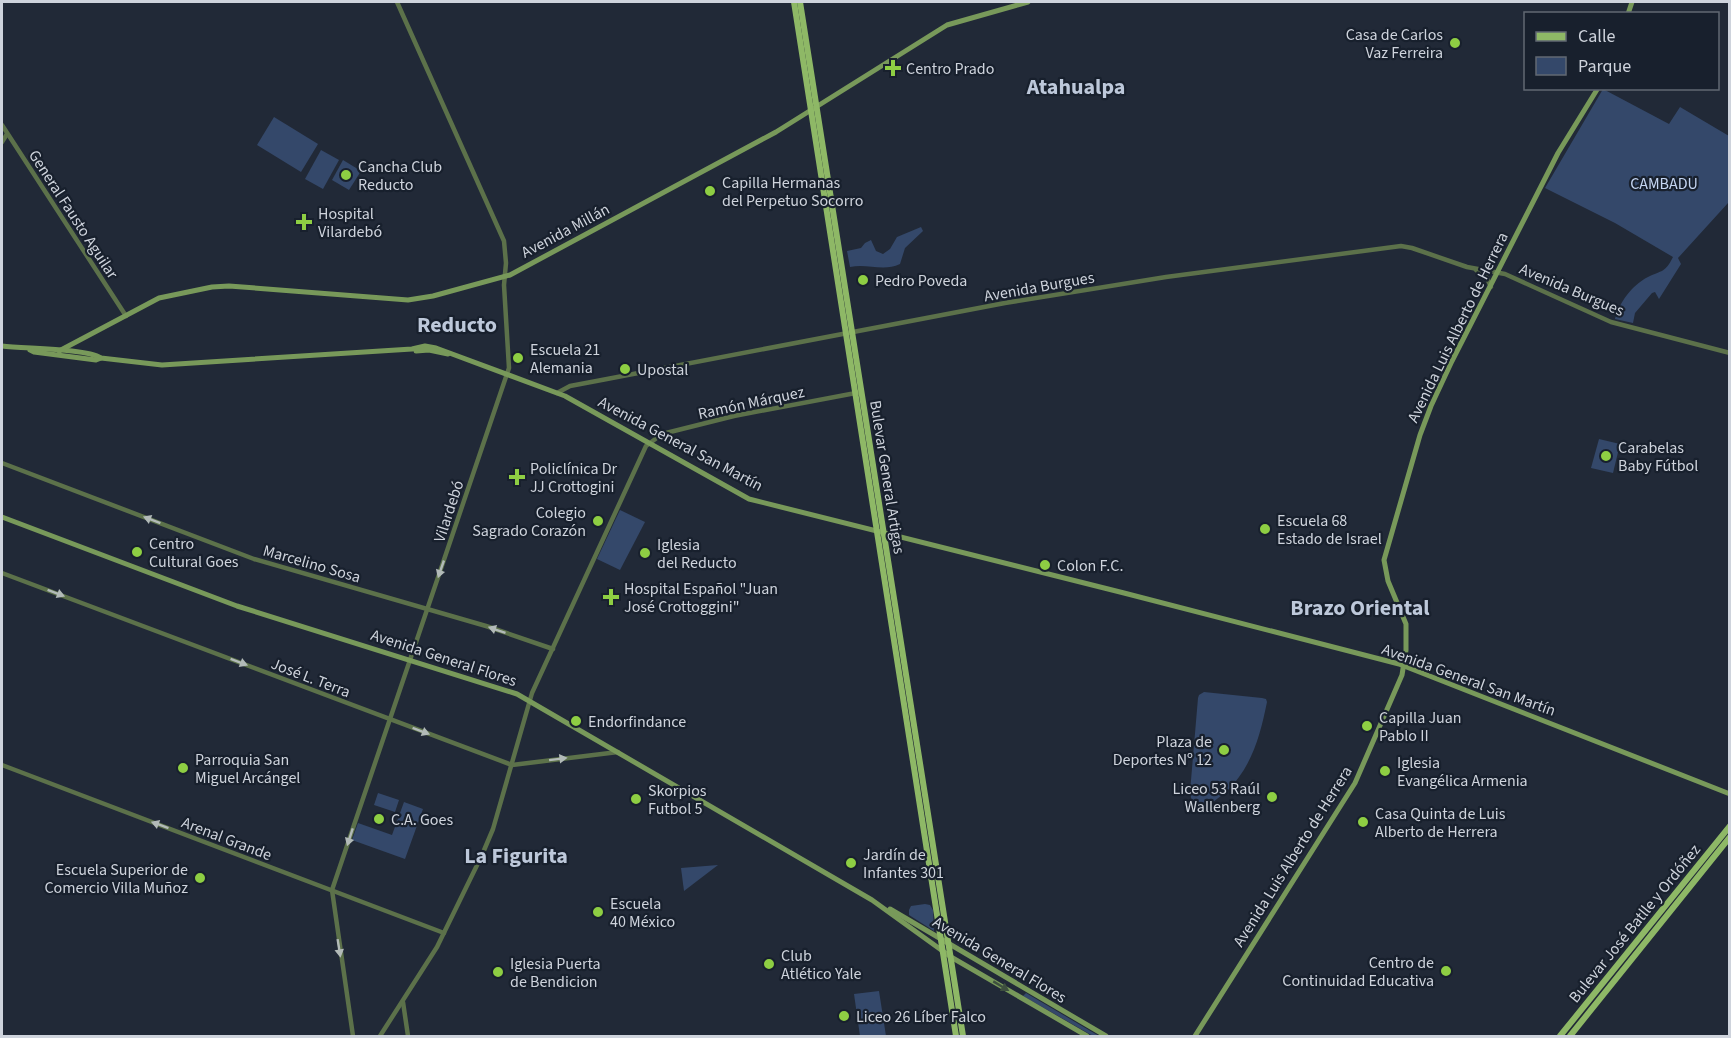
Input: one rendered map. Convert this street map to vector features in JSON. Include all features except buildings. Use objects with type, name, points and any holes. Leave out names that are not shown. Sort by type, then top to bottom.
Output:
[{"type":"main road","name":"Bulevar General Artigas","points":[[794,2],[814,109]]},
{"type":"main road","name":"Bulevar General Artigas","points":[[800,2],[814,109],[946,953],[956,1036]]},
{"type":"main road","name":"Avenida Millán","points":[[59,351],[159,298],[221,286],[408,300],[425,298],[505,277],[764,139],[947,25],[1028,2]]},
{"type":"main road","name":"Avenida Luis Alberto de Herrera","points":[[1195,1036],[1355,783],[1404,666],[1406,624],[1385,572],[1384,555],[1425,422],[1452,361],[1558,153],[1597,90]]},
{"type":"main road","name":"Avenida Millán","points":[[67,354],[78,342]]},
{"type":"main road","name":"Avenida General San Martín","points":[[2,346],[59,351],[67,354]]},
{"type":"main road","name":"Avenida General San Martín","points":[[28,349],[34,352],[97,356],[162,365],[431,347],[565,396],[749,498],[1124,592],[1404,666],[1730,794]]},
{"type":"main road","name":"Avenida General Flores","points":[[2,517],[237,606],[512,692],[1106,1036]]},
{"type":"main road","name":"Bulevar General Artigas","points":[[880,532],[934,900],[956,986],[963,1036]]},
{"type":"main road","name":"Bulevar José Batlle y Ordóñez","points":[[1560,1036],[1730,826]]},
{"type":"main road","name":"Bulevar José Batlle y Ordóñez","points":[[1569,1036],[1730,837]]},
{"type":"main road","name":"Avenida General Flores","points":[[880,905],[946,953],[1087,1036]]},
{"type":"street","name":"Vilardebó","points":[[353,1036],[332,891],[409,660],[508,376],[504,242],[397,2]]},
{"type":"street","name":"General Fausto Aguilar","points":[[2,125],[126,316]]},
{"type":"street","points":[[2,142],[7,134]]},
{"type":"street","name":"Avenida Burgues","points":[[557,393],[573,386],[1005,303],[1134,282],[1396,247],[1412,248],[1474,268],[1499,272],[1611,322],[1730,353]]},
{"type":"street","points":[[1474,268],[1486,276],[1491,287]]},
{"type":"street","points":[[565,396],[573,386]]},
{"type":"street","name":"Ramón Márquez","points":[[649,443],[662,434],[734,416],[858,392]]},
{"type":"street","points":[[380,1036],[444,933],[493,829],[529,700],[649,443]]},
{"type":"street","name":"Marcelino Sosa","points":[[2,463],[254,559],[486,626],[552,649]]},
{"type":"street","name":"José L. Terra","points":[[2,573],[512,765],[618,752]]},
{"type":"street","name":"Arenal Grande","points":[[2,765],[444,933]]},
{"type":"street","points":[[403,1002],[408,1036]]},
{"type":"green space","name":"CAMBADU","points":[[1602,90],[1669,124],[1680,107],[1729,136],[1730,199],[1728,203],[1678,258],[1681,264],[1659,299],[1655,292],[1652,293],[1635,313],[1633,323],[1615,319],[1623,301],[1642,280],[1665,269],[1673,257],[1615,223],[1545,188]]},
{"type":"green space","points":[[274,117],[318,144],[301,172],[257,145]]},
{"type":"green space","points":[[321,150],[339,160],[323,189],[305,179]]},
{"type":"green space","name":"Cancha Club Reducto","points":[[343,160],[361,171],[349,190],[332,180]]},
{"type":"green space","points":[[921,227],[923,231],[905,248],[900,264],[887,267],[850,267],[847,251],[861,248],[871,240],[876,251],[883,254],[890,249],[897,237]]},
{"type":"green space","name":"Carabelas Baby Fútbol","points":[[1599,439],[1620,444],[1613,473],[1591,468]]},
{"type":"green space","points":[[620,510],[645,522],[620,570],[597,559]]},
{"type":"green space","name":"Plaza de Deportes Nº 12","points":[[1204,692],[1262,698],[1267,702],[1258,739],[1249,762],[1226,792],[1202,807],[1192,803],[1190,792],[1198,698]]},
{"type":"green space","points":[[378,793],[399,800],[395,812],[374,805]]},
{"type":"green space","points":[[404,802],[423,809],[405,859],[352,840],[358,823],[392,835]]},
{"type":"green space","points":[[718,865],[684,891],[681,868]]},
{"type":"green space","points":[[930,905],[933,910],[934,931],[909,915],[911,906]]},
{"type":"green space","points":[[879,991],[886,1036],[860,1036],[854,994]]},
{"type":"green space","points":[[1026,993],[1099,1036],[1093,1036],[1023,996]]},
{"type":"place","name":"Casa de Carlos Vaz Ferreira","points":[[1455,43]]},
{"type":"place","name":"Centro Prado","points":[[893,68]]},
{"type":"place","name":"Cancha Club Reducto","points":[[346,175]]},
{"type":"place","name":"Capilla Hermanas del Perpetuo Socorro","points":[[710,191]]},
{"type":"place","name":"Hospital Vilardebó","points":[[304,222]]},
{"type":"place","name":"Pedro Poveda","points":[[863,280]]},
{"type":"place","name":"Escuela 21 Alemania","points":[[518,358]]},
{"type":"place","name":"Upostal","points":[[625,369]]},
{"type":"place","name":"Carabelas Baby Fútbol","points":[[1606,456]]},
{"type":"place","name":"Policlínica Dr JJ Crottogini","points":[[517,477]]},
{"type":"place","name":"Colegio Sagrado Corazón","points":[[598,521]]},
{"type":"place","name":"Escuela 68 Estado de Israel","points":[[1265,529]]},
{"type":"place","name":"Centro Cultural Goes","points":[[137,552]]},
{"type":"place","name":"Iglesia del Reducto","points":[[645,553]]},
{"type":"place","name":"Colon F.C.","points":[[1045,565]]},
{"type":"place","name":"Hospital Español \"Juan José Crottoggini\"","points":[[611,597]]},
{"type":"place","name":"Endorfindance","points":[[576,721]]},
{"type":"place","name":"Capilla Juan Pablo II","points":[[1367,726]]},
{"type":"place","name":"Plaza de Deportes Nº 12","points":[[1224,750]]},
{"type":"place","name":"Parroquia San Miguel Arcángel","points":[[183,768]]},
{"type":"place","name":"Iglesia Evangélica Armenia","points":[[1385,771]]},
{"type":"place","name":"Liceo 53 Raúl Wallenberg","points":[[1272,797]]},
{"type":"place","name":"Skorpios Futbol 5","points":[[636,799]]},
{"type":"place","name":"C.A. Goes","points":[[379,819]]},
{"type":"place","name":"Casa Quinta de Luis Alberto de Herrera","points":[[1363,822]]},
{"type":"place","name":"Jardín de Infantes 301","points":[[851,863]]},
{"type":"place","name":"Escuela Superior de Comercio Villa Muñoz","points":[[200,878]]},
{"type":"place","name":"Escuela 40 México","points":[[598,912]]},
{"type":"place","name":"Club Atlético Yale","points":[[769,964]]},
{"type":"place","name":"Centro de Continuidad Educativa","points":[[1446,971]]},
{"type":"place","name":"Iglesia Puerta de Bendicion","points":[[498,972]]},
{"type":"place","name":"Liceo 26 Líber Falco","points":[[844,1016]]},
{"type":"district","name":"Atahualpa","points":[[1076,86]]},
{"type":"district","name":"Reducto","points":[[457,324]]},
{"type":"district","name":"Brazo Oriental","points":[[1360,607]]},
{"type":"district","name":"La Figurita","points":[[516,855]]}]
